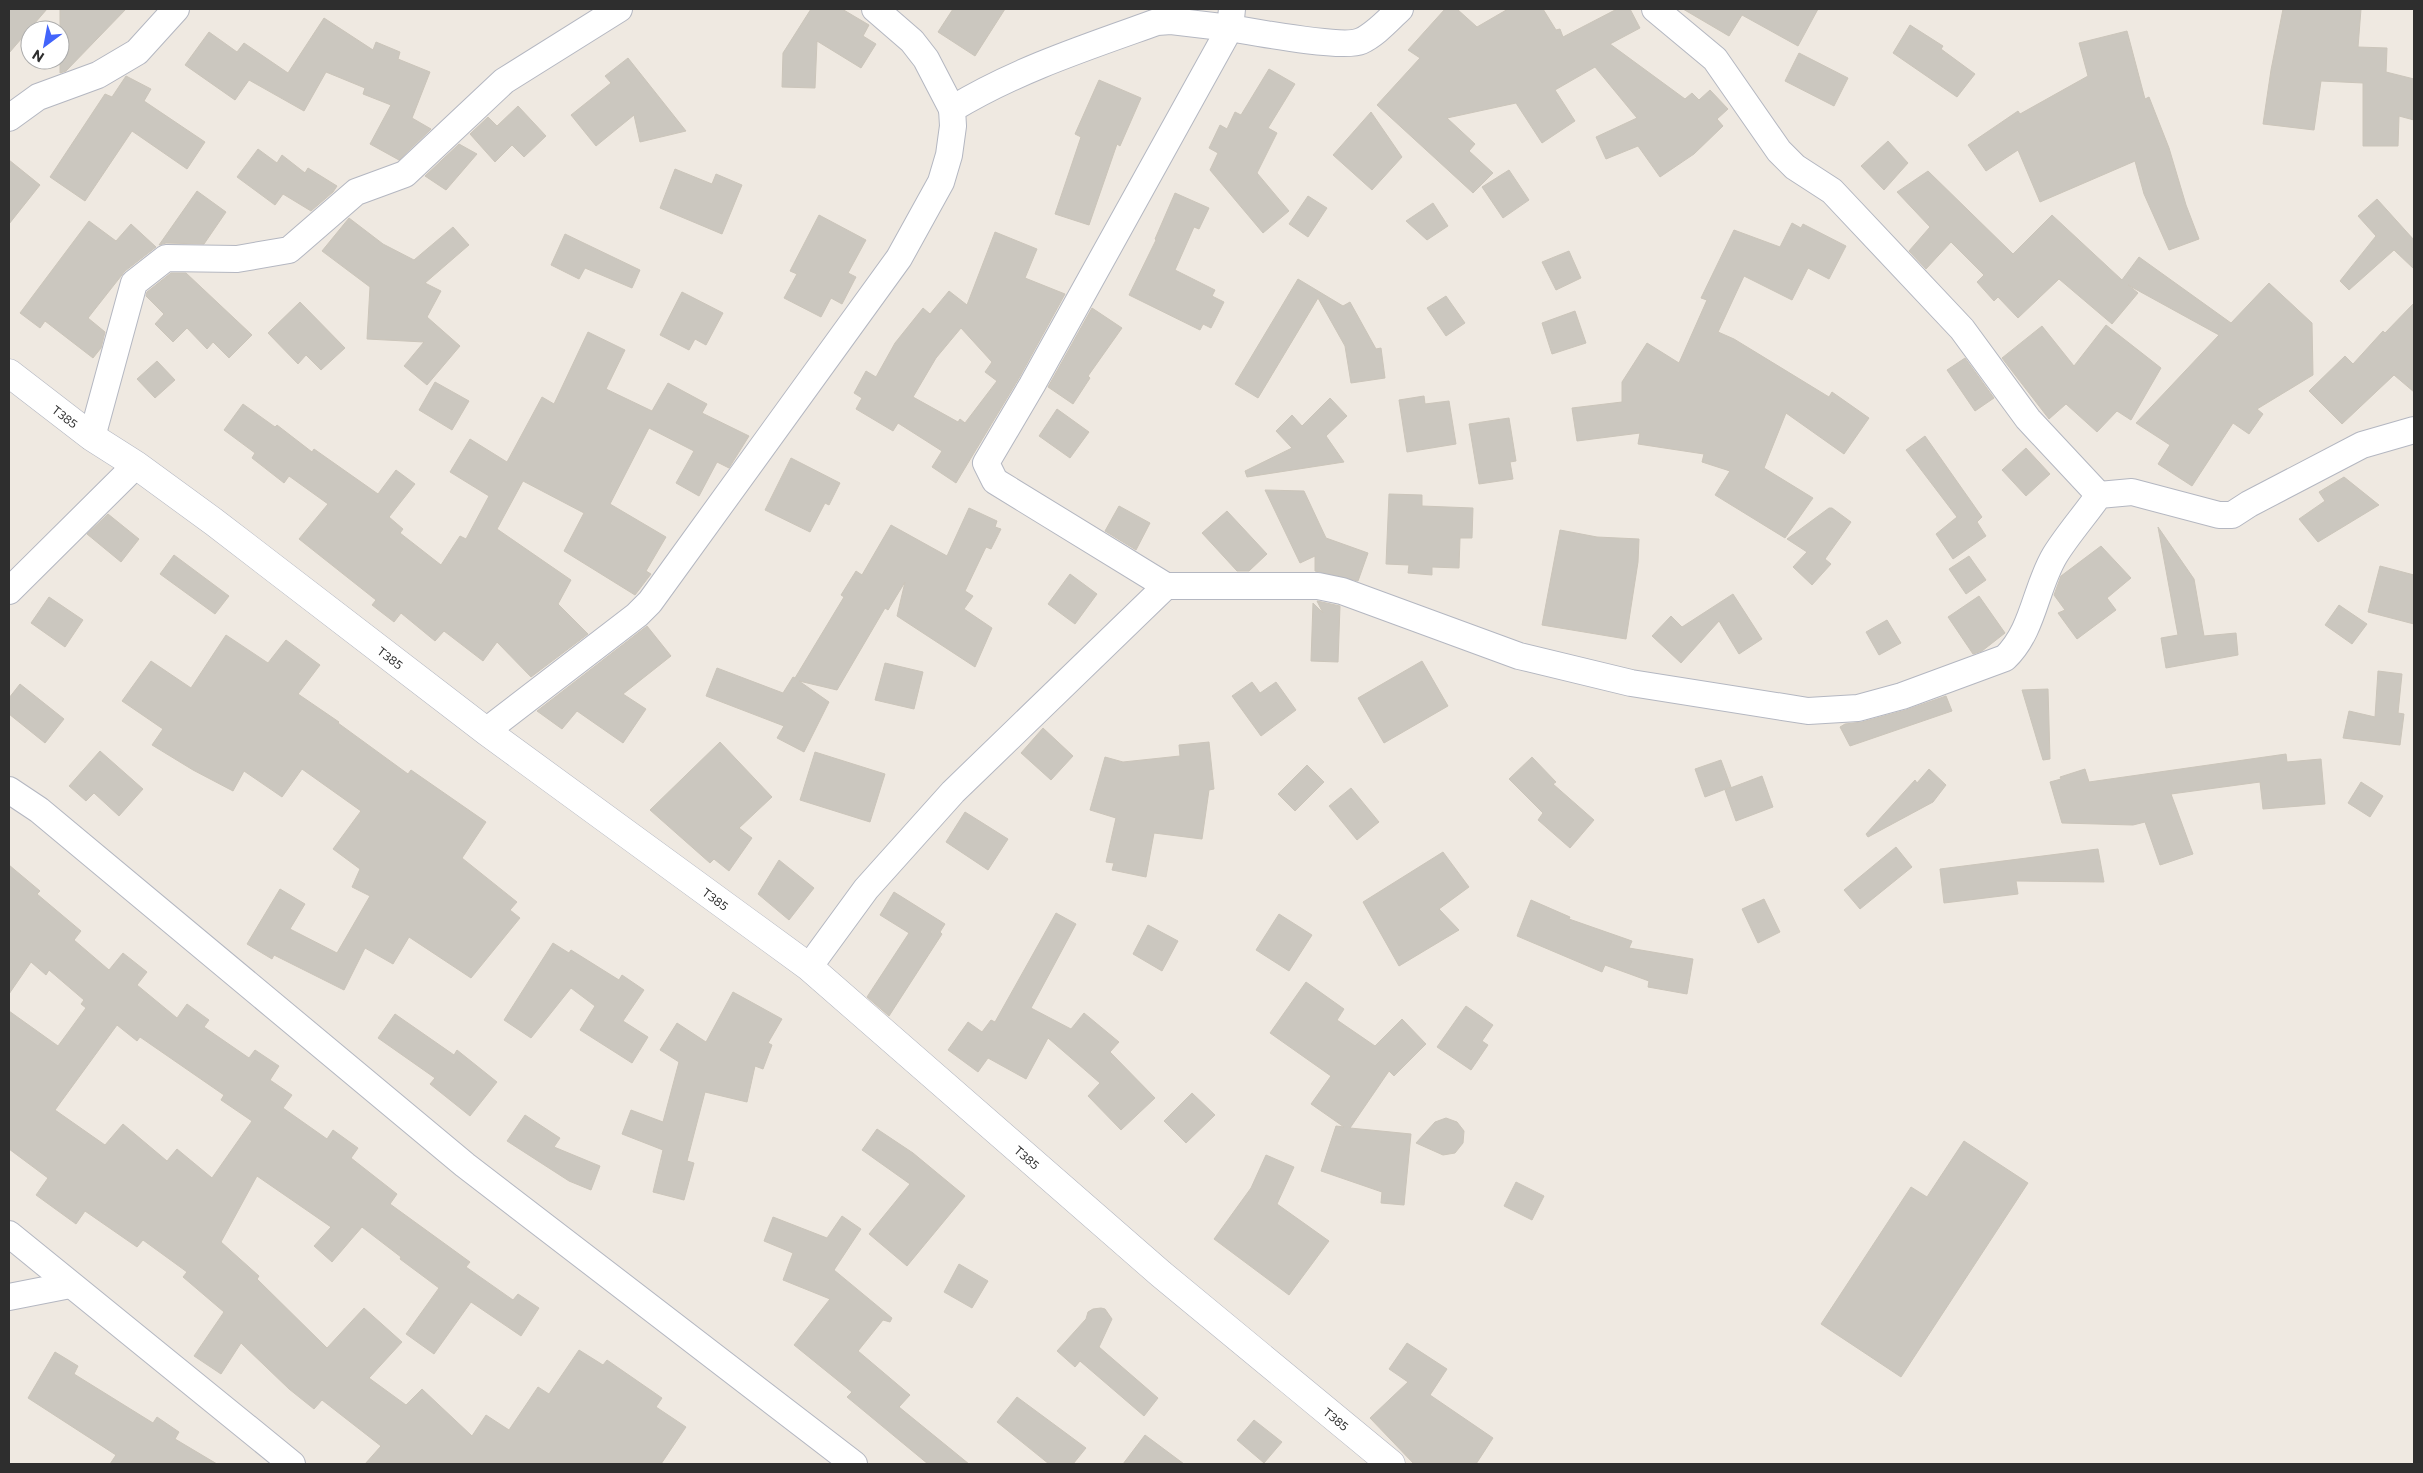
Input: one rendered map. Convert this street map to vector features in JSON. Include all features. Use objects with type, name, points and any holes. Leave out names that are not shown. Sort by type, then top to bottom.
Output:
[{"type":"street","points":[[9,118],[38,97],[98,75],[137,52],[176,9]]},
{"type":"street","points":[[92,436],[134,282],[166,258],[237,259],[289,250],[356,192],[405,174],[504,81],[619,9]]},
{"type":"street","points":[[486,731],[637,615],[650,602],[898,258],[941,182],[949,156],[953,126],[952,109],[926,59],[912,41],[875,9]]},
{"type":"street","points":[[952,109],[977,94],[1074,50],[1157,22],[1231,18],[1326,41],[1359,42],[1373,34],[1400,9]]},
{"type":"street","points":[[1655,9],[1715,59],[1779,151],[1795,167],[1832,191],[1962,329],[2028,419],[2099,495]]},
{"type":"street","points":[[1231,18],[1032,385],[986,463],[996,481],[1166,586],[1318,586],[1342,591],[1519,656],[1631,684],[1808,711],[1858,708],[1902,696],[2005,658],[2017,646],[2026,628],[2055,555],[2099,495],[2132,492],[2219,515],[2232,515],[2249,504],[2362,445],[2414,430]]},
{"type":"street","name":"T385","points":[[9,373],[92,436],[136,465],[486,731],[809,967],[1161,1274],[1391,1464]]},
{"type":"street","points":[[9,591],[136,465]]},
{"type":"street","points":[[809,967],[866,889],[953,792],[1166,586]]},
{"type":"street","points":[[9,790],[39,810],[465,1165],[854,1464]]},
{"type":"street","points":[[9,1234],[292,1464]]},
{"type":"street","points":[[9,1297],[70,1285]]},
{"type":"building","points":[[9,9],[47,9],[38,20],[20,20],[20,40],[9,53]]},
{"type":"building","points":[[60,9],[126,9],[70,67],[70,20],[60,20]]},
{"type":"building","points":[[811,9],[842,9],[869,25],[863,36],[876,44],[861,68],[817,41],[815,88],[782,87],[783,53]]},
{"type":"building","points":[[953,9],[1005,9],[975,56],[938,32]]},
{"type":"building","points":[[1445,9],[1457,9],[1477,27],[1508,9],[1543,9],[1556,30],[1560,29],[1563,37],[1617,9],[1630,9],[1640,28],[1610,44],[1685,99],[1692,93],[1699,100],[1710,90],[1728,109],[1717,119],[1723,126],[1694,154],[1660,177],[1638,146],[1606,159],[1596,137],[1637,118],[1595,67],[1555,90],[1575,121],[1542,143],[1516,103],[1447,118],[1475,144],[1469,151],[1493,173],[1473,193],[1377,105],[1420,58],[1408,50]]},
{"type":"building","points":[[1683,9],[1818,9],[1798,46],[1742,15],[1729,36]]},
{"type":"building","points":[[2283,9],[2361,9],[2358,47],[2387,48],[2386,72],[2414,79],[2414,120],[2399,116],[2398,146],[2363,146],[2363,83],[2321,81],[2314,130],[2263,124]]},
{"type":"building","points":[[324,18],[373,50],[376,42],[400,52],[398,59],[430,72],[412,118],[431,129],[399,160],[370,144],[391,105],[363,94],[365,88],[326,72],[304,111],[249,80],[235,100],[185,65],[209,32],[237,52],[244,43],[288,73]]},
{"type":"building","points":[[1910,25],[1943,46],[1941,49],[1975,74],[1957,97],[1893,53]]},
{"type":"building","points":[[2127,31],[2145,99],[2149,97],[2169,148],[2186,205],[2199,239],[2169,250],[2144,194],[2135,161],[2040,202],[2018,150],[1986,171],[1968,145],[2018,111],[2020,114],[2088,76],[2079,43]]},
{"type":"building","points":[[1799,53],[1848,78],[1834,106],[1785,81]]},
{"type":"building","points":[[628,58],[686,131],[640,142],[634,115],[596,146],[571,115],[611,83],[605,76]]},
{"type":"building","points":[[1269,69],[1295,84],[1268,128],[1277,133],[1257,173],[1289,211],[1263,233],[1210,170],[1218,153],[1209,148],[1220,125],[1227,129],[1235,112],[1241,115]]},
{"type":"building","points":[[126,76],[151,89],[144,101],[205,142],[187,169],[132,131],[85,201],[50,177],[105,94],[112,97]]},
{"type":"building","points":[[1099,80],[1141,98],[1120,146],[1117,144],[1089,225],[1055,214],[1081,137],[1075,134]]},
{"type":"building","points":[[518,106],[546,136],[524,157],[512,145],[495,162],[470,134],[488,117],[497,126]]},
{"type":"building","points":[[1371,112],[1402,157],[1372,190],[1333,155]]},
{"type":"building","points":[[1888,141],[1908,163],[1884,190],[1861,166]]},
{"type":"building","points":[[459,144],[477,154],[446,190],[425,176]]},
{"type":"building","points":[[258,149],[277,163],[282,155],[305,173],[308,168],[337,186],[333,192],[311,211],[283,194],[275,205],[237,177]]},
{"type":"building","points":[[9,160],[40,185],[9,224]]},
{"type":"building","points":[[675,169],[712,184],[716,174],[742,185],[722,234],[660,208]]},
{"type":"building","points":[[1509,170],[1529,200],[1503,218],[1482,187]]},
{"type":"building","points":[[1928,171],[2013,254],[2052,215],[2122,280],[2139,257],[2231,323],[2269,283],[2312,323],[2313,375],[2257,409],[2263,414],[2249,434],[2233,423],[2192,486],[2158,464],[2170,445],[2136,423],[2219,335],[2128,285],[2138,293],[2112,324],[2059,279],[2018,318],[1998,297],[1994,301],[1977,282],[1984,275],[1951,242],[1926,269],[1909,251],[1930,227],[1897,192]]},
{"type":"building","points":[[197,191],[226,212],[204,244],[166,243],[159,245]]},
{"type":"building","points":[[1175,193],[1209,208],[1199,229],[1194,227],[1175,270],[1215,290],[1212,296],[1224,302],[1211,328],[1203,324],[1200,330],[1129,295],[1156,240]]},
{"type":"building","points":[[1308,196],[1327,208],[1308,237],[1289,224]]},
{"type":"building","points":[[2377,199],[2414,240],[2414,269],[2394,250],[2349,290],[2340,281],[2376,236],[2358,216]]},
{"type":"building","points":[[1433,203],[1448,226],[1427,240],[1406,221]]},
{"type":"building","points":[[819,215],[866,240],[848,273],[856,277],[842,304],[831,298],[821,317],[784,298],[797,274],[790,271]]},
{"type":"building","points":[[349,218],[383,244],[414,260],[453,227],[469,245],[425,283],[441,291],[427,317],[460,346],[427,385],[404,366],[424,342],[367,339],[370,287],[322,251]]},
{"type":"building","points":[[89,221],[116,241],[131,224],[156,247],[125,271],[88,318],[105,332],[101,348],[93,358],[45,321],[40,328],[20,313]]},
{"type":"building","points":[[1792,223],[1801,228],[1803,224],[1846,246],[1829,279],[1808,268],[1792,300],[1744,276],[1718,332],[1734,339],[1829,397],[1832,392],[1869,418],[1844,454],[1786,413],[1764,468],[1813,498],[1785,538],[1715,495],[1730,471],[1702,462],[1704,454],[1638,444],[1640,433],[1577,441],[1572,408],[1622,402],[1622,382],[1647,343],[1679,363],[1707,300],[1701,298],[1734,230],[1780,247]]},
{"type":"building","points":[[995,232],[1037,249],[1025,278],[1065,294],[1019,378],[956,483],[932,467],[942,451],[898,423],[893,431],[856,409],[862,398],[854,393],[866,371],[876,377],[895,343],[923,308],[930,314],[949,291],[967,305]],"holes":[[[961,328],[992,362],[985,372],[997,381],[965,423],[960,419],[958,422],[913,397],[936,358]]]},
{"type":"building","points":[[565,234],[640,270],[632,288],[585,268],[579,279],[551,265]]},
{"type":"building","points":[[1569,251],[1581,278],[1556,290],[1542,262]]},
{"type":"building","points":[[171,273],[186,273],[252,335],[229,358],[213,342],[207,349],[187,328],[173,342],[155,324],[164,314],[146,296],[147,292]]},
{"type":"building","points":[[1298,279],[1343,306],[1350,302],[1376,349],[1381,348],[1385,378],[1351,383],[1345,346],[1318,298],[1258,398],[1235,384]]},
{"type":"building","points":[[682,292],[723,313],[706,345],[695,339],[689,350],[660,335]]},
{"type":"building","points":[[1446,296],[1465,323],[1446,336],[1427,308]]},
{"type":"building","points":[[300,302],[345,348],[321,370],[306,355],[298,364],[268,333]]},
{"type":"building","points":[[2414,303],[2414,392],[2394,375],[2342,424],[2309,391],[2345,356],[2353,364],[2383,331],[2385,333]]},
{"type":"building","points":[[1092,308],[1122,328],[1088,376],[1090,378],[1073,404],[1048,387]]},
{"type":"building","points":[[1575,311],[1586,343],[1552,354],[1542,323]]},
{"type":"building","points":[[2106,325],[2161,368],[2131,420],[2117,411],[2097,432],[2066,404],[2049,419],[2002,358],[2042,326],[2074,366]]},
{"type":"building","points":[[588,332],[625,350],[606,389],[652,411],[668,383],[707,404],[702,413],[749,436],[729,468],[717,462],[699,496],[676,483],[694,451],[649,428],[610,504],[666,537],[646,571],[651,574],[635,595],[564,551],[584,513],[523,481],[497,529],[571,580],[558,604],[588,634],[531,677],[497,642],[483,661],[444,631],[435,641],[401,613],[394,622],[372,605],[376,600],[299,539],[328,504],[289,476],[284,483],[252,458],[255,453],[224,430],[243,404],[275,427],[277,425],[312,452],[314,449],[378,494],[396,470],[415,484],[389,517],[403,529],[400,533],[441,565],[460,536],[466,539],[489,496],[450,472],[470,439],[507,462],[542,397],[554,404]]},
{"type":"building","points":[[1965,358],[1994,398],[1975,411],[1947,370]]},
{"type":"building","points":[[157,361],[175,380],[155,398],[137,379]]},
{"type":"building","points":[[435,382],[469,401],[452,430],[419,410]]},
{"type":"building","points":[[1424,396],[1425,404],[1449,401],[1456,444],[1407,452],[1399,400]]},
{"type":"building","points":[[1330,398],[1347,416],[1326,436],[1344,462],[1247,477],[1245,471],[1292,448],[1276,431],[1292,415],[1302,426]]},
{"type":"building","points":[[1057,409],[1089,432],[1070,458],[1039,436]]},
{"type":"building","points":[[1509,418],[1516,461],[1510,462],[1513,479],[1479,484],[1469,424]]},
{"type":"building","points":[[1925,436],[1982,517],[1977,522],[1986,536],[1953,559],[1936,534],[1957,517],[1906,450]]},
{"type":"building","points":[[2026,448],[2050,474],[2026,496],[2002,470]]},
{"type":"building","points":[[791,458],[840,483],[829,505],[825,503],[810,532],[765,510]]},
{"type":"building","points":[[2344,477],[2379,505],[2318,542],[2299,519],[2325,501],[2319,492]]},
{"type":"building","points":[[1265,490],[1304,491],[1326,538],[1368,553],[1358,581],[1315,571],[1315,556],[1300,563]]},
{"type":"building","points":[[1389,494],[1422,495],[1422,506],[1473,508],[1472,538],[1460,538],[1459,568],[1432,567],[1432,575],[1408,573],[1409,565],[1386,564]]},
{"type":"building","points":[[1119,506],[1150,523],[1136,550],[1105,531]]},
{"type":"building","points":[[969,508],[997,521],[995,527],[1001,529],[991,549],[986,547],[965,591],[973,596],[964,609],[992,628],[975,667],[897,616],[905,582],[888,610],[885,608],[837,690],[799,681],[829,702],[804,752],[777,738],[784,726],[706,696],[717,668],[783,693],[793,677],[795,678],[844,597],[841,595],[856,571],[862,575],[891,525],[947,556]]},
{"type":"building","points":[[1829,508],[1832,508],[1851,522],[1825,559],[1831,564],[1812,585],[1793,567],[1807,552],[1787,539]]},
{"type":"building","points":[[1227,511],[1267,554],[1249,571],[1237,571],[1202,533]]},
{"type":"building","points":[[108,514],[139,539],[121,562],[87,534]]},
{"type":"building","points":[[2158,527],[2194,579],[2204,636],[2236,633],[2238,655],[2166,668],[2161,638],[2178,635]]},
{"type":"building","points":[[1560,530],[1597,537],[1639,539],[1638,562],[1626,639],[1542,625]]},
{"type":"building","points":[[2101,546],[2131,578],[2107,598],[2116,610],[2077,639],[2058,613],[2065,610],[2054,595],[2061,576]]},
{"type":"building","points":[[174,555],[229,596],[215,614],[160,574]]},
{"type":"building","points":[[1969,556],[1986,580],[1966,594],[1949,569]]},
{"type":"building","points":[[2380,566],[2414,575],[2414,624],[2368,612]]},
{"type":"building","points":[[1070,574],[1097,594],[1075,624],[1048,604]]},
{"type":"building","points":[[1733,594],[1762,639],[1739,654],[1719,621],[1681,663],[1652,636],[1671,616],[1682,627]]},
{"type":"building","points":[[1979,596],[2005,633],[1982,651],[1973,654],[1948,617]]},
{"type":"building","points":[[49,597],[83,620],[65,647],[31,623]]},
{"type":"building","points":[[1317,601],[1340,606],[1338,662],[1311,661],[1313,603],[1323,613]]},
{"type":"building","points":[[2339,605],[2367,624],[2352,644],[2325,625]]},
{"type":"building","points":[[1887,620],[1901,643],[1879,655],[1866,632]]},
{"type":"building","points":[[647,626],[671,656],[623,694],[646,709],[623,743],[577,711],[562,729],[537,711]]},
{"type":"building","points":[[226,635],[268,663],[286,640],[320,665],[298,694],[408,774],[411,770],[486,822],[462,858],[517,902],[510,910],[520,918],[471,978],[409,937],[393,964],[365,948],[344,990],[274,955],[272,959],[247,944],[280,889],[305,904],[290,929],[337,953],[370,896],[352,887],[360,869],[333,849],[361,811],[302,769],[282,797],[244,771],[233,791],[152,745],[163,729],[122,701],[151,661],[191,688]]},
{"type":"building","points":[[1422,661],[1448,706],[1384,743],[1358,698]]},
{"type":"building","points":[[885,663],[923,672],[914,709],[875,700]]},
{"type":"building","points":[[2378,671],[2402,674],[2398,713],[2404,714],[2400,745],[2343,738],[2349,711],[2375,717]]},
{"type":"building","points":[[1252,682],[1260,693],[1276,682],[1296,710],[1261,736],[1232,696]]},
{"type":"building","points":[[20,684],[64,719],[45,743],[9,714],[9,698]]},
{"type":"building","points":[[2048,689],[2050,759],[2043,760],[2022,690]]},
{"type":"building","points":[[1946,696],[1952,711],[1850,746],[1840,727],[1845,724],[1862,722],[1906,710]]},
{"type":"building","points":[[1043,728],[1073,756],[1051,780],[1021,753]]},
{"type":"building","points":[[720,742],[772,797],[739,828],[752,838],[729,871],[714,859],[710,863],[650,810]]},
{"type":"building","points":[[1209,742],[1214,789],[1209,790],[1202,839],[1154,833],[1146,877],[1112,870],[1114,863],[1106,862],[1116,818],[1090,810],[1105,757],[1123,762],[1180,756],[1179,745]]},
{"type":"building","points":[[100,751],[143,789],[119,816],[94,793],[86,801],[69,786]]},
{"type":"building","points":[[815,752],[885,774],[870,822],[800,800]]},
{"type":"building","points":[[2286,754],[2287,762],[2321,759],[2325,804],[2263,809],[2260,782],[2171,794],[2193,854],[2160,865],[2145,822],[2133,825],[2062,823],[2050,782],[2085,769],[2089,782]]},
{"type":"building","points":[[1532,757],[1556,782],[1553,784],[1594,820],[1570,848],[1538,820],[1543,813],[1509,779]]},
{"type":"building","points":[[1721,760],[1731,787],[1705,797],[1695,769]]},
{"type":"building","points":[[1307,765],[1324,782],[1295,811],[1278,794]]},
{"type":"building","points":[[1929,769],[1946,785],[1933,802],[1868,837],[1866,834],[1915,780],[1917,783]]},
{"type":"building","points":[[1762,776],[1773,807],[1736,821],[1725,790]]},
{"type":"building","points":[[2361,782],[2383,796],[2370,817],[2348,803]]},
{"type":"building","points":[[1351,788],[1379,822],[1357,840],[1329,806]]},
{"type":"building","points":[[965,812],[1008,839],[988,870],[946,842]]},
{"type":"building","points":[[1896,847],[1912,867],[1860,909],[1844,890]]},
{"type":"building","points":[[2098,849],[2104,882],[2016,881],[2018,894],[1944,903],[1940,869]]},
{"type":"building","points":[[1443,852],[1469,887],[1439,909],[1459,930],[1399,966],[1363,902]]},
{"type":"building","points":[[779,860],[814,888],[789,920],[758,894]]},
{"type":"building","points":[[9,865],[40,891],[37,894],[81,931],[74,940],[109,970],[123,953],[147,972],[137,985],[177,1018],[187,1004],[209,1020],[204,1027],[249,1058],[255,1050],[279,1066],[270,1080],[292,1095],[283,1108],[327,1139],[333,1130],[358,1148],[351,1158],[397,1194],[390,1204],[470,1262],[466,1267],[513,1300],[518,1294],[539,1308],[521,1336],[471,1302],[434,1354],[406,1334],[439,1288],[362,1227],[332,1262],[314,1246],[331,1227],[257,1176],[221,1242],[259,1276],[257,1279],[327,1348],[364,1308],[402,1342],[369,1378],[406,1405],[422,1389],[472,1436],[486,1415],[509,1430],[538,1387],[549,1394],[579,1350],[603,1365],[607,1360],[662,1398],[656,1407],[686,1427],[661,1464],[365,1464],[381,1446],[322,1400],[314,1409],[289,1389],[241,1343],[221,1374],[194,1356],[224,1312],[183,1277],[187,1272],[143,1240],[137,1247],[85,1211],[76,1224],[36,1195],[48,1178],[9,1149],[9,1011],[58,1046],[86,1008],[81,1004],[84,1000],[49,970],[46,975],[31,962],[9,994]],"holes":[[[117,1025],[137,1041],[140,1037],[224,1095],[221,1100],[252,1121],[212,1178],[177,1149],[167,1161],[123,1124],[105,1145],[55,1110]]]},
{"type":"building","points":[[894,892],[945,924],[940,932],[942,934],[889,1016],[867,997],[909,933],[880,915]]},
{"type":"building","points":[[1764,899],[1780,932],[1758,943],[1742,909]]},
{"type":"building","points":[[1531,900],[1570,917],[1569,919],[1632,941],[1629,948],[1693,959],[1687,994],[1648,987],[1649,981],[1605,965],[1602,972],[1517,936]]},
{"type":"building","points":[[1056,913],[1076,924],[1031,1008],[1071,1029],[1084,1013],[1119,1042],[1110,1052],[1155,1098],[1121,1130],[1088,1096],[1100,1083],[1048,1038],[1026,1079],[988,1058],[978,1072],[948,1050],[968,1022],[982,1032],[991,1020],[995,1022]]},
{"type":"building","points":[[1279,914],[1312,935],[1289,971],[1256,950]]},
{"type":"building","points":[[1148,925],[1178,941],[1162,971],[1133,954]]},
{"type":"building","points":[[553,943],[569,953],[571,950],[619,980],[622,975],[644,990],[623,1021],[648,1037],[632,1063],[580,1030],[595,1006],[571,988],[531,1038],[504,1020]]},
{"type":"building","points":[[1306,982],[1344,1009],[1337,1020],[1375,1046],[1402,1019],[1426,1044],[1394,1076],[1389,1071],[1350,1128],[1411,1134],[1404,1205],[1381,1203],[1382,1192],[1321,1171],[1336,1126],[1344,1127],[1311,1104],[1331,1076],[1270,1033]]},
{"type":"building","points":[[733,992],[782,1019],[768,1043],[772,1045],[763,1069],[755,1066],[747,1102],[705,1092],[687,1161],[694,1163],[684,1200],[653,1192],[663,1150],[622,1134],[631,1110],[663,1122],[679,1062],[660,1050],[677,1023],[706,1042]]},
{"type":"building","points":[[1466,1006],[1493,1025],[1482,1041],[1488,1045],[1471,1070],[1437,1047]]},
{"type":"building","points":[[395,1014],[454,1055],[457,1050],[497,1082],[470,1116],[430,1084],[435,1078],[378,1038]]},
{"type":"building","points":[[1192,1093],[1215,1115],[1186,1143],[1164,1121]]},
{"type":"building","points":[[525,1115],[560,1138],[554,1147],[600,1166],[591,1190],[569,1181],[507,1141]]},
{"type":"building","points":[[1446,1118],[1457,1122],[1464,1131],[1463,1143],[1455,1153],[1443,1155],[1416,1143],[1435,1122]]},
{"type":"building","points":[[877,1129],[913,1153],[965,1196],[907,1266],[869,1234],[910,1184],[862,1150]]},
{"type":"building","points":[[1964,1141],[2028,1183],[1901,1377],[1821,1324],[1911,1187],[1927,1197]]},
{"type":"building","points":[[1266,1155],[1294,1167],[1277,1204],[1329,1241],[1289,1295],[1214,1239],[1251,1188]]},
{"type":"building","points":[[1516,1182],[1544,1196],[1532,1220],[1504,1206]]},
{"type":"building","points":[[842,1216],[861,1229],[834,1270],[892,1318],[890,1322],[883,1320],[858,1351],[910,1395],[899,1407],[969,1464],[928,1464],[847,1397],[852,1392],[794,1345],[830,1299],[783,1280],[793,1253],[764,1241],[773,1217],[827,1238]]},
{"type":"building","points":[[959,1264],[988,1281],[972,1308],[944,1292]]},
{"type":"building","points":[[1101,1308],[1105,1309],[1112,1319],[1099,1347],[1158,1398],[1144,1416],[1080,1361],[1075,1367],[1057,1351],[1086,1319],[1088,1312]]},
{"type":"building","points":[[1407,1343],[1447,1369],[1430,1395],[1493,1438],[1476,1464],[1414,1464],[1370,1418],[1408,1382],[1389,1369]]},
{"type":"building","points":[[55,1352],[78,1366],[74,1374],[153,1423],[157,1417],[179,1432],[175,1439],[217,1464],[110,1464],[116,1455],[28,1398]]},
{"type":"building","points":[[1017,1397],[1086,1448],[1073,1464],[1049,1464],[997,1422]]},
{"type":"building","points":[[1254,1420],[1282,1442],[1264,1463],[1237,1440]]},
{"type":"building","points":[[1145,1435],[1184,1464],[1123,1464]]}]
